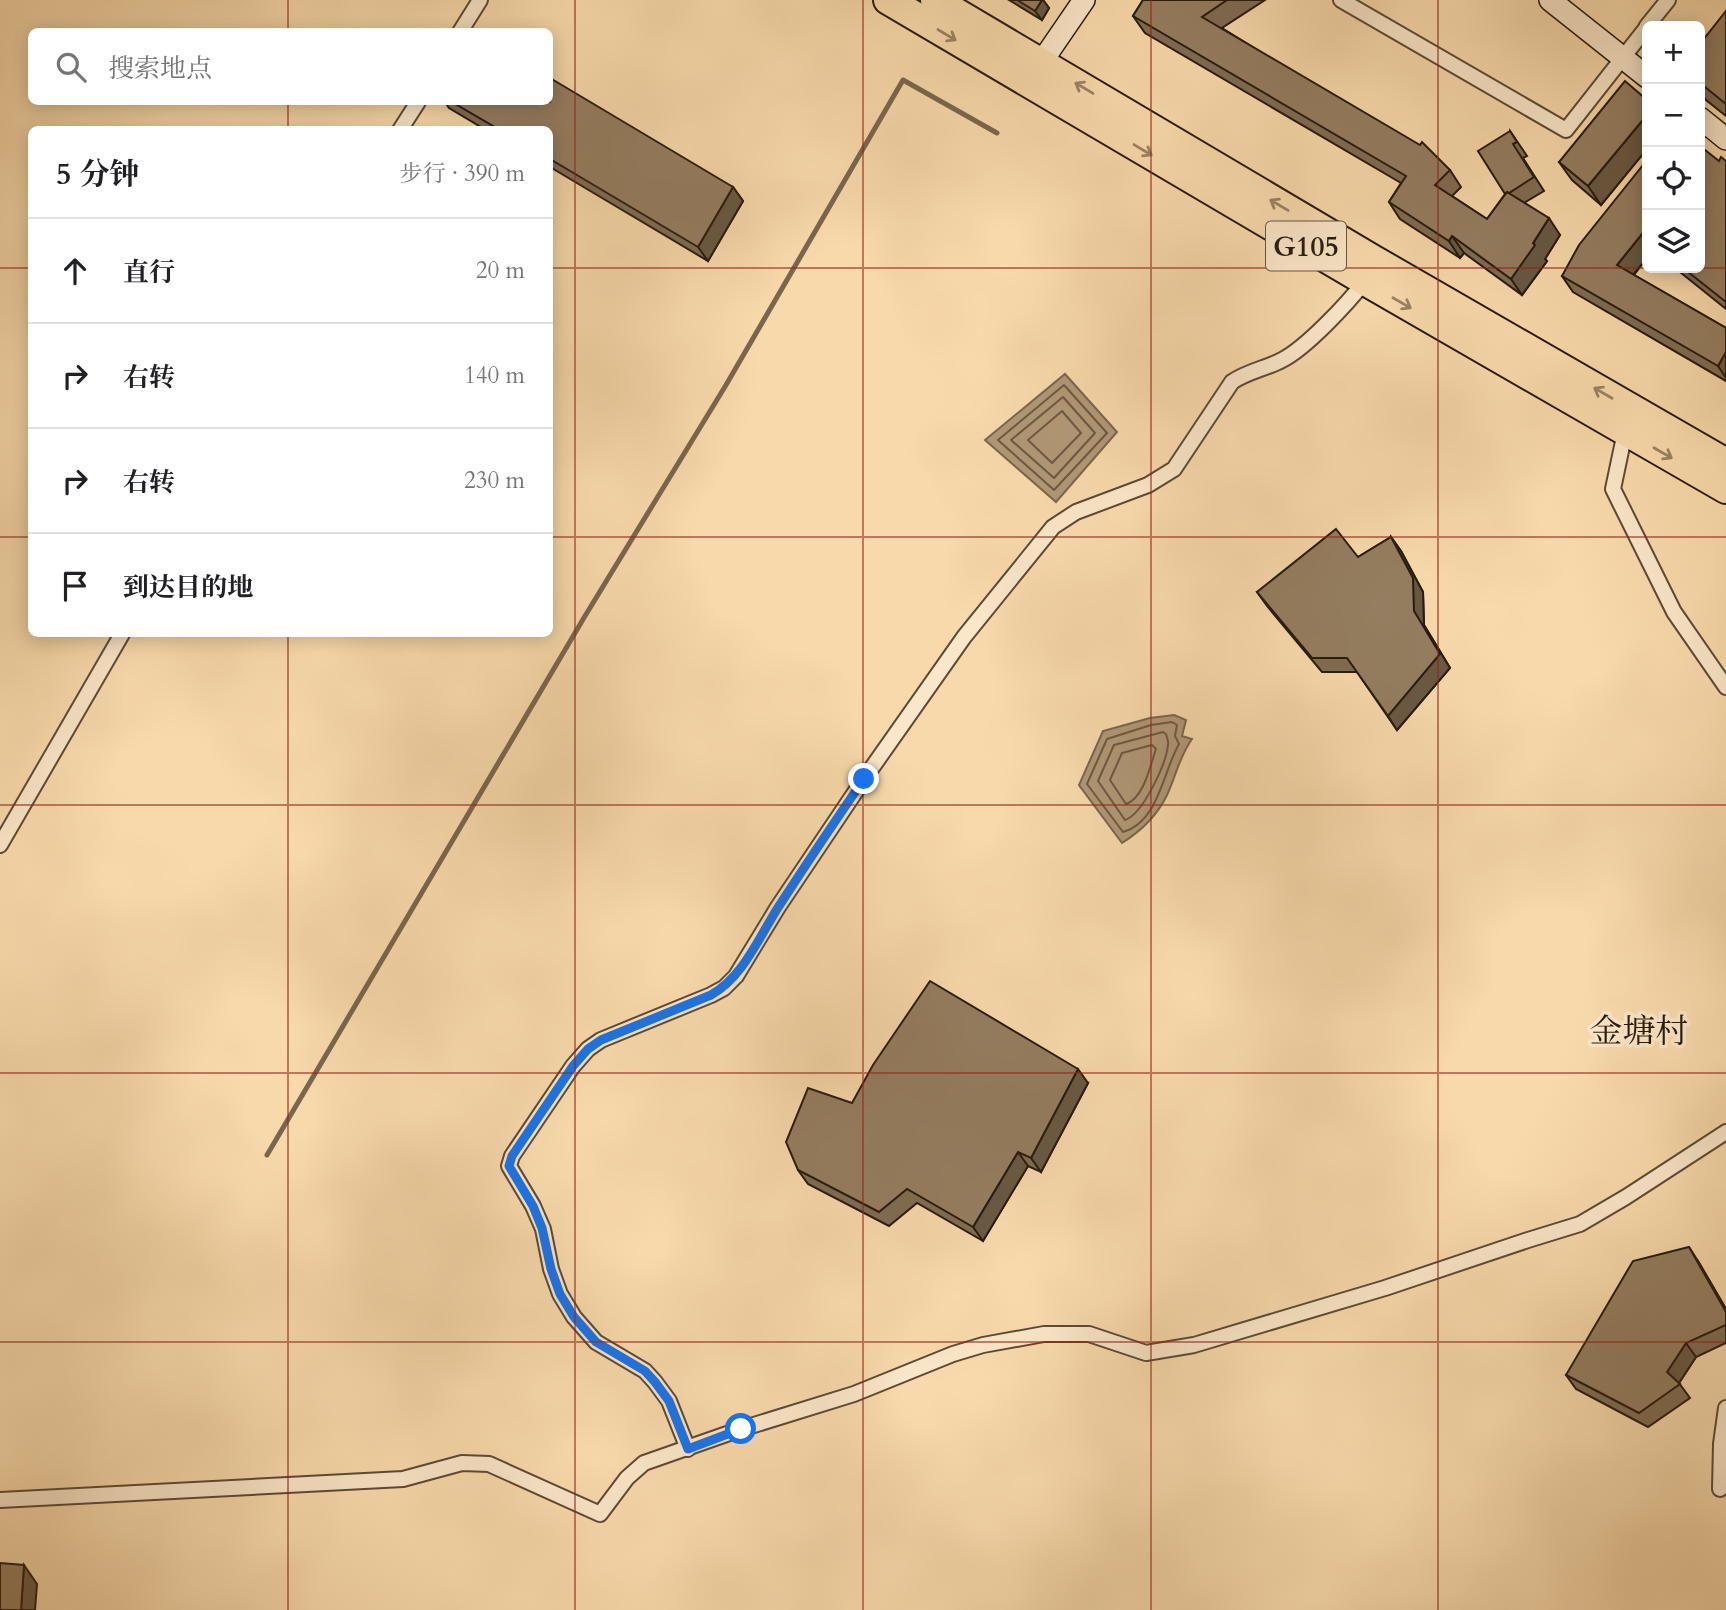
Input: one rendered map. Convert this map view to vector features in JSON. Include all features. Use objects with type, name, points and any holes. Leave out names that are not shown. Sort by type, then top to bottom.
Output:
[{"type":"highway","name":"G105","points":[[888,0],[1034,72],[1374,260],[1726,463]]},
{"type":"highway","name":"G105","points":[[935,0],[1034,72],[1365,281],[1726,489]]},
{"type":"street","points":[[462,28],[480,0]]},
{"type":"street","points":[[1034,72],[1084,0]]},
{"type":"street","points":[[1341,0],[1566,130],[1642,33]]},
{"type":"street","points":[[1550,0],[1642,73]]},
{"type":"street","points":[[1651,21],[1668,0]]},
{"type":"street","points":[[403,126],[416,105]]},
{"type":"street","points":[[1705,122],[1726,139]]},
{"type":"street","points":[[688,1449],[669,1401],[655,1382],[645,1371],[596,1342],[574,1317],[560,1294],[551,1269],[542,1228],[533,1206],[509,1166],[512,1156],[573,1066],[588,1049],[601,1040],[711,995],[724,988],[736,976],[778,907],[856,790],[956,648],[1053,527],[1063,519],[1148,485],[1174,469],[1232,382],[1244,373],[1282,360],[1296,350],[1349,302],[1365,281]]},
{"type":"street","points":[[1625,432],[1613,489],[1674,612],[1726,687]]},
{"type":"street","points":[[0,845],[120,637]]},
{"type":"street","points":[[0,1500],[403,1479],[462,1463],[489,1464],[600,1514],[635,1469],[644,1464],[741,1429],[854,1395],[953,1354],[983,1345],[1044,1334],[1089,1334],[1146,1353],[1194,1345],[1385,1288],[1580,1224],[1726,1132]]},
{"type":"street","points":[[1720,1489],[1721,1444],[1726,1408]]},
{"type":"water","points":[[1065,374],[1117,432],[1056,502],[985,440]]},
{"type":"water","points":[[1174,715],[1186,720],[1182,736],[1192,739],[1158,810],[1142,828],[1122,843],[1079,785],[1103,731],[1150,718]]},
{"type":"building","points":[[1017,0],[1042,0],[1035,11]]},
{"type":"building","points":[[1143,0],[1227,0],[1202,17],[1420,145],[1422,142],[1450,170],[1435,185],[1487,219],[1507,192],[1549,218],[1533,243],[1535,245],[1511,279],[1452,236],[1449,241],[1389,202],[1406,176],[1133,16]]},
{"type":"building","points":[[1726,11],[1726,104],[1705,87],[1705,38]]},
{"type":"building","points":[[553,80],[733,187],[698,247],[553,161],[553,126],[493,126],[457,105],[553,105]]},
{"type":"building","points":[[1625,81],[1642,96],[1642,121],[1588,186],[1559,162]]},
{"type":"building","points":[[1510,131],[1517,142],[1513,144],[1534,177],[1505,194],[1478,151]]},
{"type":"building","points":[[1705,150],[1719,161],[1721,157],[1726,161],[1726,302],[1689,273],[1705,273]]},
{"type":"building","points":[[1642,166],[1642,234],[1617,265],[1726,328],[1726,352],[1718,366],[1562,276],[1579,245]]},
{"type":"building","points":[[1336,529],[1358,557],[1391,537],[1413,578],[1414,611],[1440,654],[1388,716],[1347,658],[1312,658],[1257,592]]},
{"type":"building","points":[[930,981],[1078,1069],[1031,1158],[1018,1152],[973,1227],[907,1189],[879,1212],[798,1170],[786,1142],[808,1088],[852,1103],[873,1065]]},
{"type":"building","points":[[1689,1247],[1726,1312],[1726,1325],[1686,1343],[1667,1372],[1680,1384],[1639,1413],[1566,1375],[1633,1261]]},
{"type":"building","points":[[0,1563],[24,1565],[21,1610],[0,1610]]},
{"type":"waterway","points":[[267,1155],[585,616],[726,385],[903,80],[997,133]]},
{"type":"district","name":"金塘村","points":[[1639,1030]]},
{"type":"route","points":[[741,1429],[688,1449],[669,1401],[655,1382],[645,1371],[596,1342],[574,1317],[560,1294],[551,1269],[542,1228],[533,1206],[509,1166],[512,1156],[573,1066],[588,1049],[601,1040],[711,995],[724,988],[736,976],[778,907],[864,779]]}]
